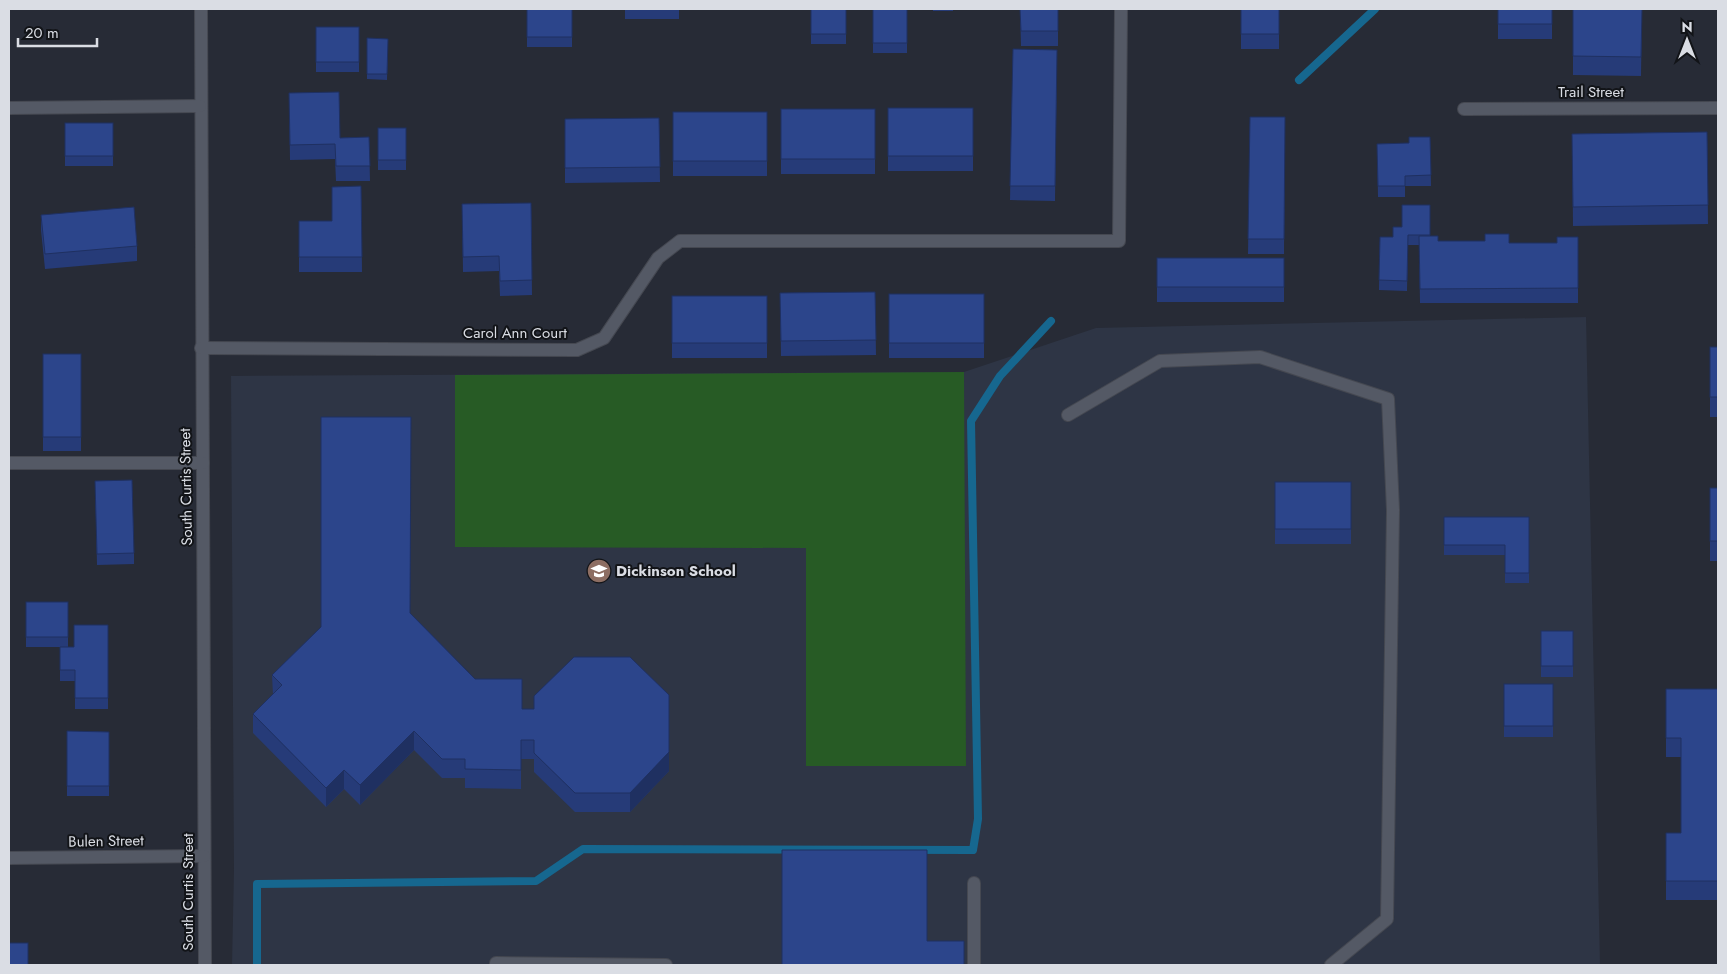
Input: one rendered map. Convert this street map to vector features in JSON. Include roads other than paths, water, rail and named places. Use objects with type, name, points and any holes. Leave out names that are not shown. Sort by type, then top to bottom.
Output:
[{"type":"street","name":"South Curtis Street","points":[[201,9],[205,965]]},
{"type":"street","name":"Carol Ann Court","points":[[201,348],[577,350],[604,338],[658,258],[680,242],[929,243],[1119,241],[1121,9]]},
{"type":"street","points":[[9,108],[200,106]]},
{"type":"street","name":"Trail Street","points":[[1464,109],[1718,108]]},
{"type":"street","points":[[1068,415],[1160,361],[1260,357],[1388,399],[1393,510],[1387,919],[1331,965]]},
{"type":"street","points":[[9,464],[203,463]]},
{"type":"street","name":"Bulen Street","points":[[9,858],[204,856]]},
{"type":"street","points":[[974,883],[974,965]]},
{"type":"street","points":[[496,965],[496,963],[506,963],[666,965]]},
{"type":"waterway","points":[[1299,80],[1375,9]]},
{"type":"waterway","points":[[257,965],[257,884],[536,881],[583,849],[973,850],[978,819],[971,421],[1000,376],[1051,321]]},
{"type":"place","name":"Dickinson School","points":[[599,571]]}]
